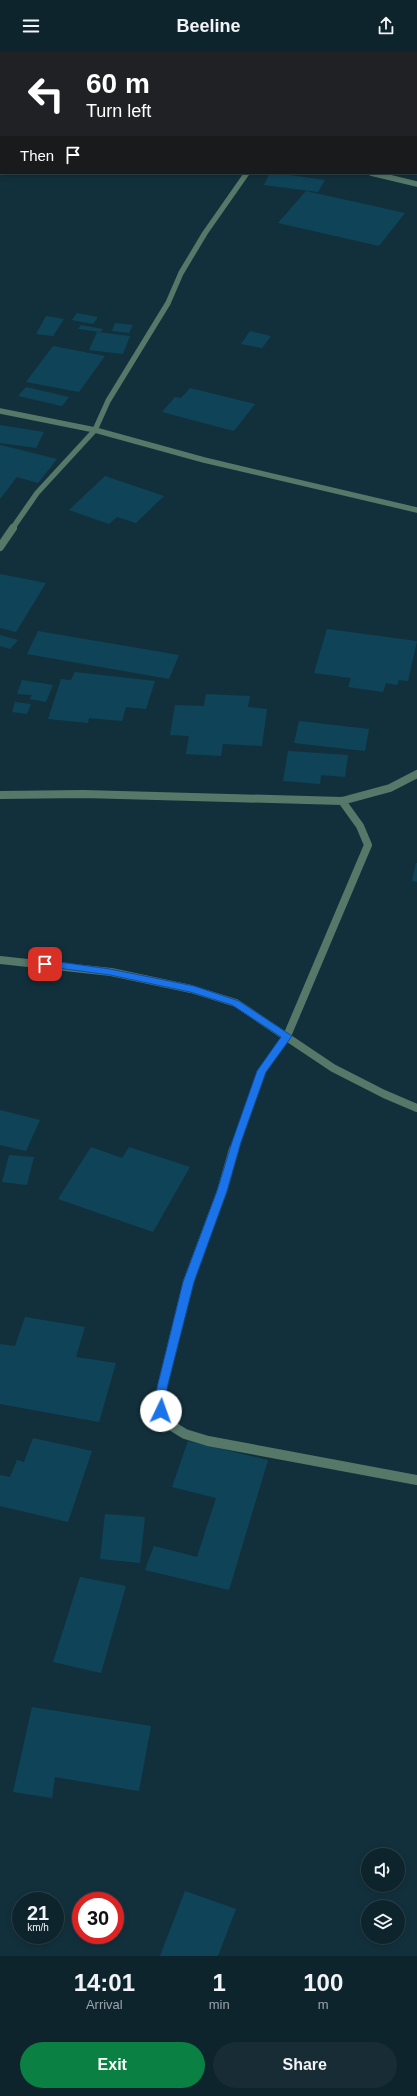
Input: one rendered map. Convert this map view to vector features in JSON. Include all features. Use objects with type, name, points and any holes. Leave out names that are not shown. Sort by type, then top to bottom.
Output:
[{"type":"street","points":[[0,546],[37,492],[95,430],[108,401],[168,303],[181,273],[205,233],[246,174]]},
{"type":"street","points":[[375,174],[417,184]]},
{"type":"street","points":[[0,410],[95,430],[211,462],[417,510]]},
{"type":"street","points":[[0,795],[84,794],[342,800],[383,791],[409,780],[417,774]]},
{"type":"street","points":[[342,800],[360,826],[368,845],[287,1036],[262,1071],[236,1142],[222,1191],[188,1282],[162,1388],[161,1411],[172,1426],[185,1434],[208,1441],[417,1480]]},
{"type":"street","points":[[0,960],[110,972],[191,989],[236,1003],[333,1068],[384,1094],[417,1108]]},
{"type":"building","points":[[270,174],[282,174],[325,180],[318,192],[264,185]]},
{"type":"building","points":[[306,191],[405,213],[379,246],[278,223]]},
{"type":"building","points":[[77,313],[98,317],[93,324],[72,320]]},
{"type":"building","points":[[46,316],[64,319],[53,336],[36,334]]},
{"type":"building","points":[[115,323],[133,325],[129,333],[112,331]]},
{"type":"building","points":[[81,325],[103,329],[101,332],[78,329]]},
{"type":"building","points":[[250,331],[271,336],[262,348],[241,344]]},
{"type":"building","points":[[97,332],[130,336],[123,354],[89,350]]},
{"type":"building","points":[[53,346],[105,356],[79,392],[26,382]]},
{"type":"building","points":[[26,387],[69,397],[62,406],[18,396]]},
{"type":"building","points":[[190,388],[255,404],[234,431],[162,412],[175,397],[181,398]]},
{"type":"building","points":[[0,425],[44,432],[36,448],[0,443]]},
{"type":"building","points":[[0,445],[57,459],[38,483],[17,477],[0,499]]},
{"type":"building","points":[[105,476],[164,496],[136,523],[117,517],[109,524],[69,510]]},
{"type":"building","points":[[0,574],[46,583],[16,632],[0,628]]},
{"type":"building","points":[[327,629],[417,641],[408,681],[399,680],[397,685],[386,683],[383,692],[348,687],[351,678],[314,673]]},
{"type":"building","points":[[38,631],[179,655],[169,679],[27,654]]},
{"type":"building","points":[[0,635],[18,640],[10,649],[0,646]]},
{"type":"building","points":[[75,672],[155,681],[146,709],[126,707],[122,721],[89,718],[88,723],[48,719],[61,679],[71,680]]},
{"type":"building","points":[[22,680],[53,685],[46,702],[30,699],[32,695],[17,694]]},
{"type":"building","points":[[206,694],[250,696],[248,707],[267,709],[262,746],[223,744],[221,756],[186,754],[189,736],[170,735],[175,705],[204,706]]},
{"type":"building","points":[[15,702],[31,704],[27,714],[12,712]]},
{"type":"building","points":[[299,721],[369,729],[365,751],[294,743]]},
{"type":"building","points":[[288,751],[348,755],[345,777],[321,775],[320,784],[283,781]]},
{"type":"building","points":[[417,863],[417,882],[412,881]]},
{"type":"building","points":[[0,1110],[40,1120],[26,1151],[0,1145]]},
{"type":"building","points":[[91,1147],[122,1158],[129,1147],[190,1167],[153,1232],[58,1199]]},
{"type":"building","points":[[9,1155],[34,1157],[27,1185],[2,1182]]},
{"type":"building","points":[[25,1317],[85,1327],[76,1357],[116,1363],[99,1422],[0,1404],[0,1344],[15,1346]]},
{"type":"building","points":[[33,1438],[92,1451],[68,1522],[0,1506],[0,1475],[10,1477],[17,1460],[24,1462]]},
{"type":"building","points":[[188,1441],[268,1460],[229,1590],[145,1570],[154,1546],[197,1557],[216,1498],[172,1487]]},
{"type":"building","points":[[105,1514],[145,1517],[140,1563],[100,1559]]},
{"type":"building","points":[[80,1577],[126,1586],[101,1673],[53,1662]]},
{"type":"building","points":[[32,1707],[151,1726],[139,1791],[55,1777],[52,1798],[13,1792]]},
{"type":"building","points":[[185,1891],[236,1909],[218,1956],[160,1956]]},
{"type":"route","points":[[45,964],[110,972],[191,989],[236,1003],[287,1036],[262,1071],[236,1142],[222,1191],[188,1282],[162,1388],[161,1411]]}]
